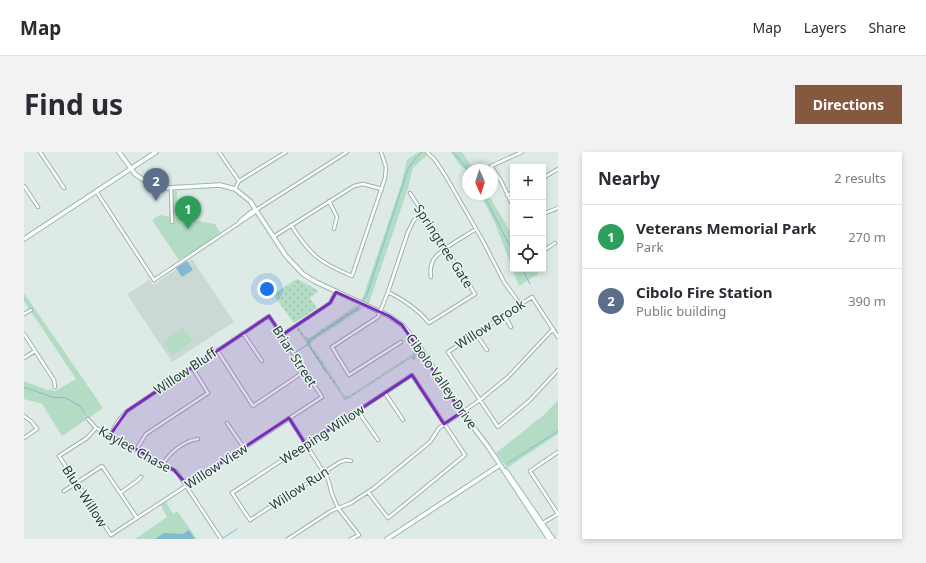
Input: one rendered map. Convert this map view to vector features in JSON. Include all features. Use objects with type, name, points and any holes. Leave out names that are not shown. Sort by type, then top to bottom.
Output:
[{"type":"main road","points":[[119,152],[135,174],[146,183],[171,188],[220,185],[235,189]]},
{"type":"main road","points":[[24,239],[156,152]]},
{"type":"main road","name":"Cibolo Valley Drive","points":[[235,189],[246,197],[286,256],[298,270],[312,280],[381,312],[396,321],[410,334],[462,412],[552,539]]},
{"type":"main road","points":[[387,539],[500,465]]},
{"type":"main road","name":"Cibolo Valley Drive","points":[[541,524],[549,539]]},
{"type":"street","points":[[40,152],[64,188]]},
{"type":"street","points":[[220,152],[239,181]]},
{"type":"street","points":[[235,189],[239,181],[286,152]]},
{"type":"street","points":[[96,191],[154,280],[238,224],[252,211],[256,210],[347,152]]},
{"type":"street","points":[[291,225],[307,249],[315,257],[324,263],[352,276],[382,189],[386,174],[386,167],[382,153],[387,152]]},
{"type":"street","points":[[427,152],[435,160],[445,175],[490,253],[504,282],[520,304]]},
{"type":"street","points":[[510,200],[501,181],[491,166],[522,152]]},
{"type":"street","points":[[546,176],[558,169]]},
{"type":"street","points":[[273,236],[359,184],[366,184],[382,189]]},
{"type":"street","points":[[24,186],[38,207]]},
{"type":"street","points":[[171,188],[172,222]]},
{"type":"street","name":"Springtree Gate","points":[[388,292],[409,304],[429,323],[475,294],[410,193]]},
{"type":"street","points":[[329,201],[336,214],[337,220],[334,229]]},
{"type":"street","points":[[546,213],[558,208]]},
{"type":"street","points":[[401,342],[349,375],[332,348],[374,321],[381,312],[408,232],[414,220],[422,212]]},
{"type":"street","points":[[431,277],[430,271],[434,259],[446,249],[476,230]]},
{"type":"street","points":[[546,249],[554,243]]},
{"type":"street","points":[[282,335],[330,303],[336,292]]},
{"type":"street","name":"Willow Brook","points":[[480,400],[448,352],[532,296],[553,329]]},
{"type":"street","points":[[24,314],[31,310]]},
{"type":"street","points":[[504,315],[511,327]]},
{"type":"street","name":"Briar Street","points":[[269,316],[322,397]]},
{"type":"street","name":"Willow Bluff","points":[[110,435],[118,421],[127,411],[269,316]]},
{"type":"street","points":[[288,539],[338,508],[351,503],[368,492],[430,442],[437,430],[444,424],[480,400],[508,377],[553,329],[558,337]]},
{"type":"street","points":[[243,333],[262,361]]},
{"type":"street","points":[[24,334],[54,380],[55,387]]},
{"type":"street","points":[[476,334],[487,350]]},
{"type":"street","points":[[217,350],[253,406],[305,372]]},
{"type":"street","points":[[24,358],[35,351]]},
{"type":"street","points":[[136,450],[146,434],[208,393],[192,367]]},
{"type":"street","points":[[480,400],[498,427],[529,401],[558,370]]},
{"type":"street","name":"Weeping Willow","points":[[250,520],[232,493],[412,375],[444,424]]},
{"type":"street","points":[[385,393],[403,420]]},
{"type":"street","name":"Willow View","points":[[111,535],[322,397]]},
{"type":"street","points":[[358,411],[378,440]]},
{"type":"street","points":[[24,416],[32,422],[37,429],[24,438]]},
{"type":"street","points":[[289,418],[328,479],[338,508],[359,535],[351,539]]},
{"type":"street","name":"Kaylee Chase","points":[[88,419],[96,428],[177,472],[187,485],[221,539]]},
{"type":"street","points":[[227,423],[244,448]]},
{"type":"street","points":[[368,492],[388,518],[465,455],[444,424]]},
{"type":"street","name":"Blue Willow","points":[[96,428],[87,438],[59,456],[111,535]]},
{"type":"street","points":[[163,464],[170,453],[191,440],[198,439]]},
{"type":"street","points":[[541,524],[558,514],[530,471],[558,452]]},
{"type":"street","name":"Willow Run","points":[[250,520],[342,460],[351,461]]},
{"type":"street","points":[[64,491],[102,466],[137,518]]},
{"type":"street","points":[[120,493],[141,477]]},
{"type":"highlighted area","points":[[336,292],[389,316],[402,325],[462,412],[444,424],[412,375],[306,445],[289,418],[187,485],[174,470],[110,435],[127,411],[269,316],[282,335],[330,303]]},
{"type":"shaded area","points":[[192,259],[234,322],[172,362],[127,294],[149,280],[153,285]]},
{"type":"green space","points":[[418,152],[430,152],[413,168],[408,188],[368,306],[360,302],[401,185],[407,160]]},
{"type":"green space","points":[[451,152],[462,152],[470,164],[462,164],[462,167]]},
{"type":"green space","points":[[169,191],[177,191],[177,217],[215,224],[221,234],[179,260],[152,220],[160,215],[171,217]]},
{"type":"green space","points":[[483,200],[492,200],[510,231],[510,262],[495,223]]},
{"type":"green space","points":[[514,272],[536,272],[538,274],[519,286]]},
{"type":"green space","points":[[297,279],[319,291],[310,298],[317,308],[294,323],[273,294]]},
{"type":"green space","points":[[24,293],[103,408],[62,436],[42,404],[24,399],[24,381],[47,390],[51,389],[55,391],[76,379],[24,301]]},
{"type":"green space","points":[[355,305],[363,308],[311,342],[311,346],[314,351],[315,350],[344,395],[349,396],[413,354],[415,347],[418,353],[414,361],[411,358],[345,401],[297,329],[299,327],[305,337],[309,338]]},
{"type":"green space","points":[[183,328],[193,341],[172,355],[163,342]]},
{"type":"green space","points":[[558,400],[558,434],[507,468],[496,453],[545,414]]},
{"type":"green space","points":[[166,502],[173,514],[177,511],[197,539],[135,539],[167,517],[161,505]]},
{"type":"water","points":[[187,261],[193,270],[182,277],[176,268]]},
{"type":"water","points":[[189,530],[195,539],[155,539],[164,533],[183,534]]},
{"type":"waterway","points":[[363,301],[366,297],[408,169],[422,152]]},
{"type":"waterway","points":[[453,152],[463,164]]},
{"type":"waterway","points":[[486,200],[510,246]]},
{"type":"waterway","points":[[524,272],[530,284]]},
{"type":"waterway","points":[[296,352],[307,345],[308,341],[357,309],[360,305]]},
{"type":"waterway","points":[[308,344],[326,372]]},
{"type":"waterway","points":[[24,387],[52,397],[66,398],[80,406],[85,414]]},
{"type":"waterway","points":[[508,463],[558,431]]},
{"type":"waterway","points":[[223,538],[237,529]]},
{"type":"place","name":"Cibolo Fire Station","points":[[156,201]]},
{"type":"place","name":"Veterans Memorial Park","points":[[188,229]]}]
